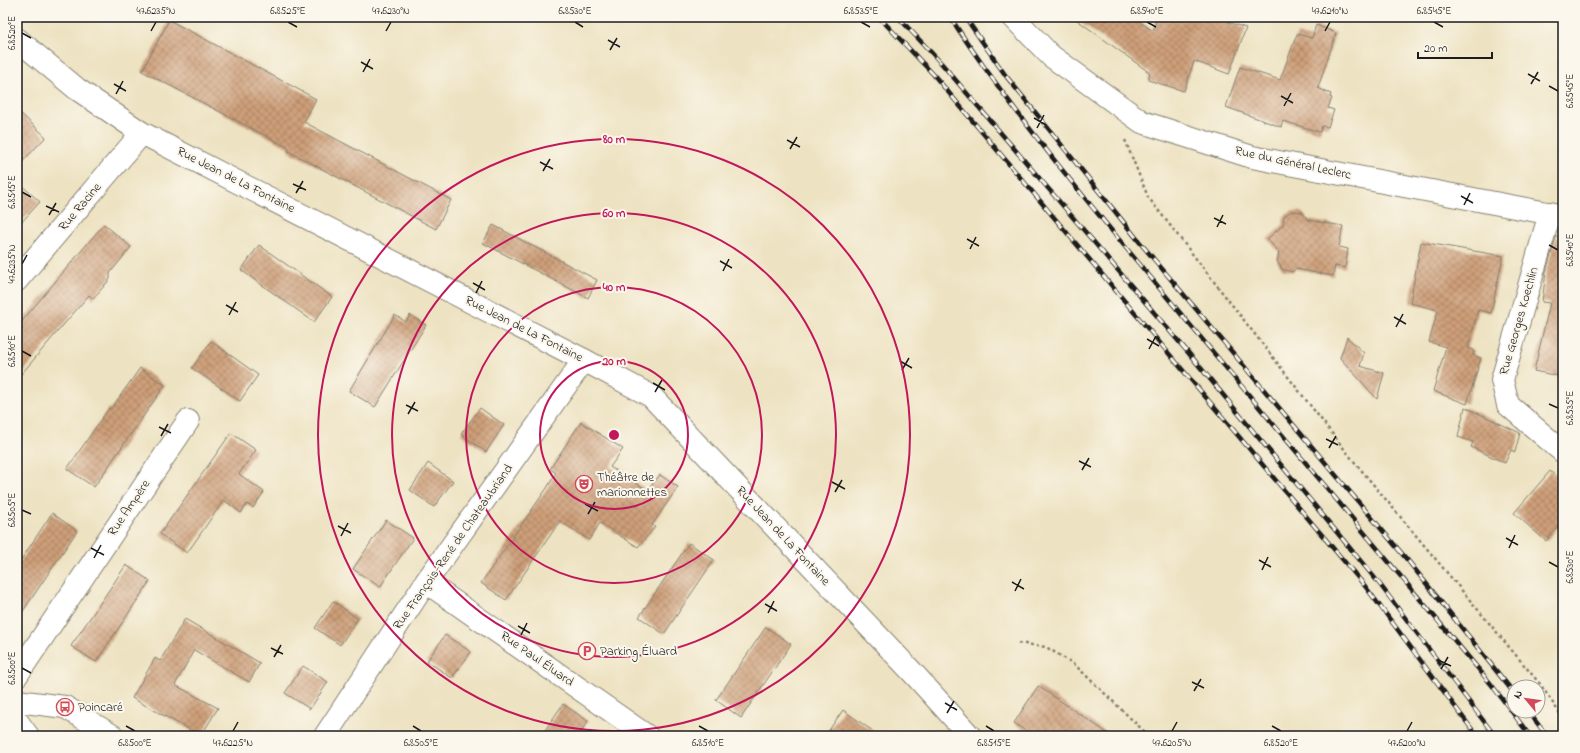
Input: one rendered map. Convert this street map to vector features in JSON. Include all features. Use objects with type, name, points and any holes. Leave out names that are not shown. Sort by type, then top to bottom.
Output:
[{"type":"street","name":"Rue du Général Leclerc","points":[[1013,17],[1051,56],[1142,122],[1252,157],[1557,214]]},
{"type":"street","name":"Rue Jean de La Fontaine","points":[[17,39],[77,89],[142,133],[584,360],[651,396],[914,674],[970,736]]},
{"type":"street","name":"Rue Racine","points":[[17,280],[142,133]]},
{"type":"street","name":"Rue Georges Koechlin","points":[[1557,214],[1502,380],[1508,406],[1563,452]]},
{"type":"street","name":"Rue François-René de Chateaubriand","points":[[325,736],[426,582],[584,360]]},
{"type":"street","name":"Rue Ampère","points":[[17,675],[188,422]]},
{"type":"street","name":"Rue Paul Éluard","points":[[426,582],[647,736]]},
{"type":"street","points":[[17,701],[65,707],[113,736]]},
{"type":"street","points":[[17,721],[28,736]]},
{"type":"path","points":[[1120,106],[1114,114],[1148,197],[1352,458],[1540,684],[1563,718]]},
{"type":"path","points":[[1018,643],[1046,647],[1074,664],[1149,736]]},
{"type":"building","points":[[1073,17],[1133,17],[1153,31],[1157,17],[1230,17],[1228,22],[1246,28],[1229,74],[1194,61],[1184,91],[1148,80],[1150,73]]},
{"type":"building","points":[[169,20],[316,99],[304,122],[451,200],[436,229],[288,151],[289,148],[142,71]]},
{"type":"building","points":[[1316,25],[1336,33],[1318,88],[1331,94],[1330,97],[1332,98],[1328,108],[1334,110],[1328,127],[1322,126],[1320,132],[1283,121],[1281,127],[1226,107],[1240,67],[1280,80],[1297,34],[1312,38]]},
{"type":"building","points":[[17,110],[46,137],[17,167]]},
{"type":"building","points":[[17,181],[40,202],[17,227]]},
{"type":"building","points":[[1292,211],[1302,212],[1308,220],[1343,226],[1339,247],[1348,249],[1345,268],[1335,266],[1333,276],[1296,269],[1292,272],[1282,269],[1277,261],[1279,252],[1267,239],[1283,225],[1284,216]]},
{"type":"building","points":[[104,224],[131,247],[110,273],[110,279],[93,299],[89,295],[17,379],[17,327]]},
{"type":"building","points":[[493,225],[597,280],[588,298],[483,243]]},
{"type":"building","points":[[1556,237],[1563,237],[1563,377],[1534,371],[1550,303],[1542,302],[1546,272]]},
{"type":"building","points":[[1421,242],[1503,256],[1491,313],[1478,310],[1468,348],[1474,350],[1473,355],[1481,358],[1467,404],[1433,391],[1446,347],[1429,342],[1438,310],[1410,303]]},
{"type":"building","points":[[259,245],[332,297],[314,322],[241,270]]},
{"type":"building","points":[[395,315],[406,322],[410,315],[426,325],[375,407],[349,391]]},
{"type":"building","points":[[1347,337],[1364,353],[1360,366],[1384,373],[1377,399],[1340,358]]},
{"type":"building","points":[[211,341],[258,375],[240,401],[192,368]]},
{"type":"building","points":[[140,368],[165,385],[94,487],[67,469],[109,408],[111,409]]},
{"type":"building","points":[[1465,407],[1520,433],[1515,452],[1511,450],[1505,463],[1471,447],[1473,442],[1458,437]]},
{"type":"building","points":[[480,408],[504,425],[486,452],[461,434]]},
{"type":"building","name":"Théâtre de marionnettes","points":[[581,422],[623,449],[610,467],[647,490],[660,475],[678,487],[652,525],[655,527],[638,547],[600,523],[589,540],[560,521],[506,600],[481,583],[547,488],[556,473],[550,469]]},
{"type":"building","points":[[231,433],[256,450],[239,474],[264,492],[253,508],[247,504],[241,513],[224,500],[187,553],[160,534]]},
{"type":"building","points":[[428,463],[453,481],[434,507],[410,490]]},
{"type":"building","points":[[1550,471],[1563,483],[1563,522],[1546,541],[1514,513]]},
{"type":"building","points":[[52,513],[77,531],[17,620],[17,566]]},
{"type":"building","points":[[386,520],[413,538],[380,587],[353,569]]},
{"type":"building","points":[[689,543],[714,560],[664,634],[639,617]]},
{"type":"building","points":[[126,565],[150,581],[96,662],[71,646]]},
{"type":"building","points":[[333,601],[358,619],[340,645],[315,628]]},
{"type":"building","points":[[185,619],[260,663],[249,682],[194,650],[175,685],[218,708],[201,736],[132,698],[155,658],[160,661]]},
{"type":"building","points":[[766,627],[791,644],[741,718],[716,700]]},
{"type":"building","points":[[445,635],[471,652],[452,678],[427,661]]},
{"type":"building","points":[[303,666],[328,682],[310,709],[285,693]]},
{"type":"building","points":[[1038,686],[1112,736],[1033,736],[1014,723]]},
{"type":"building","points":[[563,704],[588,721],[578,736],[541,736]]},
{"type":"building","points":[[843,710],[880,736],[825,736]]},
{"type":"railway","points":[[879,17],[933,74],[1365,586],[1477,736]]},
{"type":"railway","points":[[898,17],[942,64],[1186,350],[1378,582],[1495,736]]},
{"type":"railway","points":[[950,17],[1005,96],[1064,172],[1491,684],[1530,736]]},
{"type":"railway","points":[[965,17],[1006,76],[1142,245],[1409,562],[1506,683]]},
{"type":"railway","points":[[1534,719],[1547,736]]},
{"type":"place","name":"Théâtre de marionnettes","points":[[584,484]]},
{"type":"place","name":"Parking Éluard","points":[[587,651]]},
{"type":"place","name":"Poincaré","points":[[65,707]]}]
